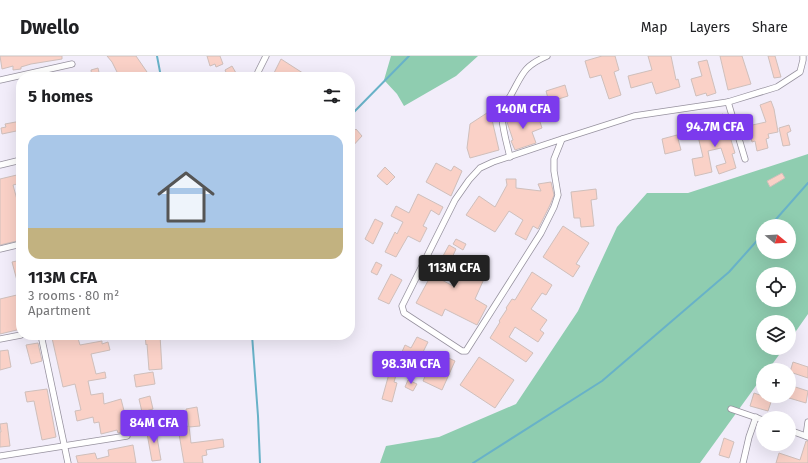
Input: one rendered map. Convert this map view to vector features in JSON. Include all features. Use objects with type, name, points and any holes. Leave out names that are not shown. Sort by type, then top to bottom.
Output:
[{"type":"street","points":[[258,72],[266,56]]},
{"type":"street","points":[[510,157],[502,110],[512,94],[518,79],[527,68],[533,62],[547,56]]},
{"type":"street","points":[[562,139],[554,159],[554,171],[558,195],[554,207],[542,233],[466,351],[462,351],[404,313],[402,306],[454,200],[480,168],[562,139],[634,116],[728,102],[777,87],[800,72],[803,60],[802,56]]},
{"type":"street","points":[[36,72],[72,64]]},
{"type":"street","points":[[0,80],[16,76]]},
{"type":"street","points":[[728,102],[745,158]]},
{"type":"street","points":[[0,165],[16,161]]},
{"type":"street","points":[[0,249],[16,245]]},
{"type":"street","points":[[0,339],[16,336]]},
{"type":"street","points":[[42,340],[68,463]]},
{"type":"street","points":[[731,409],[756,418],[749,437],[743,463]]},
{"type":"street","points":[[796,432],[807,436],[808,422]]},
{"type":"street","points":[[0,456],[127,436]]},
{"type":"green space","points":[[391,56],[478,56],[456,76],[404,106],[397,94],[384,80]]},
{"type":"green space","points":[[808,154],[808,314],[796,331],[796,315],[756,315],[756,355],[779,355],[773,363],[756,363],[756,386],[700,463],[380,463],[386,446],[439,437],[516,404],[578,311],[617,227],[647,193],[688,193]]},
{"type":"building","points":[[0,56],[62,56],[62,59],[31,64],[21,67],[21,69],[13,70],[13,66],[2,69]]},
{"type":"building","points":[[107,56],[136,56],[147,72],[117,72]]},
{"type":"building","points":[[207,56],[220,56],[223,64],[216,67],[215,64],[210,66]]},
{"type":"building","points":[[602,56],[615,56],[619,70],[614,72],[621,95],[609,99],[601,75],[590,78],[585,61]]},
{"type":"building","points":[[648,56],[671,56],[676,80],[678,79],[680,87],[656,94],[652,82],[631,88],[628,76],[652,70]]},
{"type":"building","points":[[720,56],[742,56],[751,84],[728,90]]},
{"type":"building","points":[[768,56],[775,56],[781,77],[774,78]]},
{"type":"building","points":[[281,59],[301,72],[274,72]]},
{"type":"building","points":[[707,60],[716,93],[707,96],[706,93],[696,96],[691,79],[702,76],[698,62]]},
{"type":"building","points":[[232,66],[235,72],[226,72],[225,70]]},
{"type":"building","points":[[98,68],[99,72],[91,72],[91,70]]},
{"type":"building","points":[[565,85],[568,96],[549,102],[546,91]]},
{"type":"building","points":[[771,101],[778,132],[768,134],[769,138],[766,139],[768,148],[757,151],[755,141],[752,142],[748,126],[766,122],[760,105]]},
{"type":"building","points":[[490,111],[499,150],[470,158],[467,148],[470,124]]},
{"type":"building","points":[[519,112],[520,117],[525,116],[527,120],[538,116],[542,128],[532,132],[536,143],[515,150],[511,141],[513,140],[507,122],[512,120],[510,115]]},
{"type":"building","points":[[723,114],[735,153],[732,154],[736,168],[719,174],[716,166],[726,163],[721,148],[708,151],[712,172],[695,176],[692,159],[703,157],[697,132],[715,127],[712,118]]},
{"type":"building","points":[[16,122],[16,131],[2,134],[1,128],[6,127],[5,124]]},
{"type":"building","points":[[789,125],[791,131],[787,133],[790,145],[783,146],[779,128]]},
{"type":"building","points":[[356,129],[362,136],[355,144]]},
{"type":"building","points":[[677,135],[681,150],[665,154],[662,139]]},
{"type":"building","points":[[436,163],[451,171],[454,166],[462,171],[451,196],[426,182]]},
{"type":"building","points":[[385,167],[395,177],[387,185],[377,176]]},
{"type":"building","points":[[782,173],[785,178],[770,187],[767,181]]},
{"type":"building","points":[[16,175],[16,184],[13,185],[16,196],[16,241],[0,245],[0,179]]},
{"type":"building","points":[[506,179],[516,179],[516,188],[541,191],[538,184],[551,182],[554,195],[550,205],[538,229],[533,226],[526,240],[515,234],[523,220],[509,211],[495,232],[466,215],[479,196],[495,207],[507,185]]},
{"type":"building","points":[[596,189],[597,199],[591,200],[594,226],[581,227],[580,218],[574,218],[571,192]]},
{"type":"building","points":[[418,194],[443,207],[439,215],[431,210],[423,226],[427,228],[420,242],[408,236],[396,257],[385,252],[395,232],[397,234],[403,222],[391,216],[396,206],[409,213]]},
{"type":"building","points":[[375,219],[383,223],[373,244],[365,239]]},
{"type":"building","points":[[563,226],[589,243],[576,264],[580,266],[573,277],[543,257]]},
{"type":"building","points":[[456,239],[466,244],[463,250],[453,244]]},
{"type":"building","points":[[449,245],[456,249],[451,260],[472,272],[476,263],[488,270],[475,299],[487,306],[477,325],[445,309],[442,316],[416,303],[442,255],[443,256]],"holes":[[[446,267],[460,274],[453,286],[440,279]]]},
{"type":"building","points":[[16,261],[16,277],[12,262]]},
{"type":"building","points":[[376,262],[382,265],[377,275],[371,272]]},
{"type":"building","points":[[532,272],[552,285],[546,295],[542,293],[531,309],[547,320],[540,330],[544,333],[538,342],[515,327],[509,337],[533,353],[526,362],[490,338],[507,309],[506,308],[512,299],[515,300]]},
{"type":"building","points":[[391,274],[402,280],[389,304],[378,299]]},
{"type":"building","points":[[16,295],[16,330],[0,334],[0,299]]},
{"type":"building","points":[[417,337],[428,342],[418,362],[407,357],[404,364],[398,361],[405,345],[411,348]]},
{"type":"building","points":[[52,340],[78,340],[80,345],[102,341],[102,344],[108,342],[110,350],[91,354],[96,374],[105,372],[106,378],[88,381],[91,395],[103,393],[104,404],[121,399],[129,430],[118,433],[117,430],[101,434],[99,422],[94,423],[93,417],[77,421],[75,411],[81,410],[75,384],[63,387]]},
{"type":"building","points":[[146,340],[160,340],[162,369],[149,370],[147,344],[146,345]]},
{"type":"building","points":[[38,343],[42,361],[31,364],[26,345]]},
{"type":"building","points":[[8,350],[11,367],[0,370],[0,351]]},
{"type":"building","points":[[436,352],[455,361],[442,390],[423,381]]},
{"type":"building","points":[[479,357],[514,380],[495,408],[460,385]]},
{"type":"building","points":[[392,363],[399,365],[394,382],[397,383],[392,402],[382,399]]},
{"type":"building","points":[[796,363],[808,367],[808,378],[796,374]]},
{"type":"building","points":[[153,372],[155,384],[136,387],[134,375]]},
{"type":"building","points":[[408,380],[417,384],[413,391],[405,387]]},
{"type":"building","points":[[796,387],[808,391],[806,403],[796,400]]},
{"type":"building","points":[[47,389],[56,437],[42,440],[34,401],[27,402],[25,392]]},
{"type":"building","points":[[754,393],[756,394],[756,403],[771,403],[768,411],[750,406]]},
{"type":"building","points":[[150,396],[153,409],[142,412],[139,399]]},
{"type":"building","points":[[197,407],[200,426],[189,427],[186,409]]},
{"type":"building","points":[[7,423],[10,446],[0,447],[0,424]]},
{"type":"building","points":[[155,426],[161,460],[152,461],[146,428]]},
{"type":"building","points":[[189,426],[191,443],[223,439],[224,447],[206,450],[207,455],[202,456],[203,463],[184,463],[178,428]]},
{"type":"building","points":[[724,438],[734,442],[729,458],[719,455]]},
{"type":"building","points":[[806,441],[808,441],[808,463],[776,463],[779,453],[800,460]]},
{"type":"building","points":[[133,445],[136,463],[78,463],[76,456],[95,453],[97,459],[109,456],[108,450]]},
{"type":"waterway","points":[[157,56],[160,72]]},
{"type":"waterway","points":[[355,111],[409,56]]},
{"type":"waterway","points":[[776,219],[808,183]]},
{"type":"waterway","points":[[473,463],[602,381],[729,272],[756,242]]},
{"type":"waterway","points":[[252,340],[260,463]]}]
